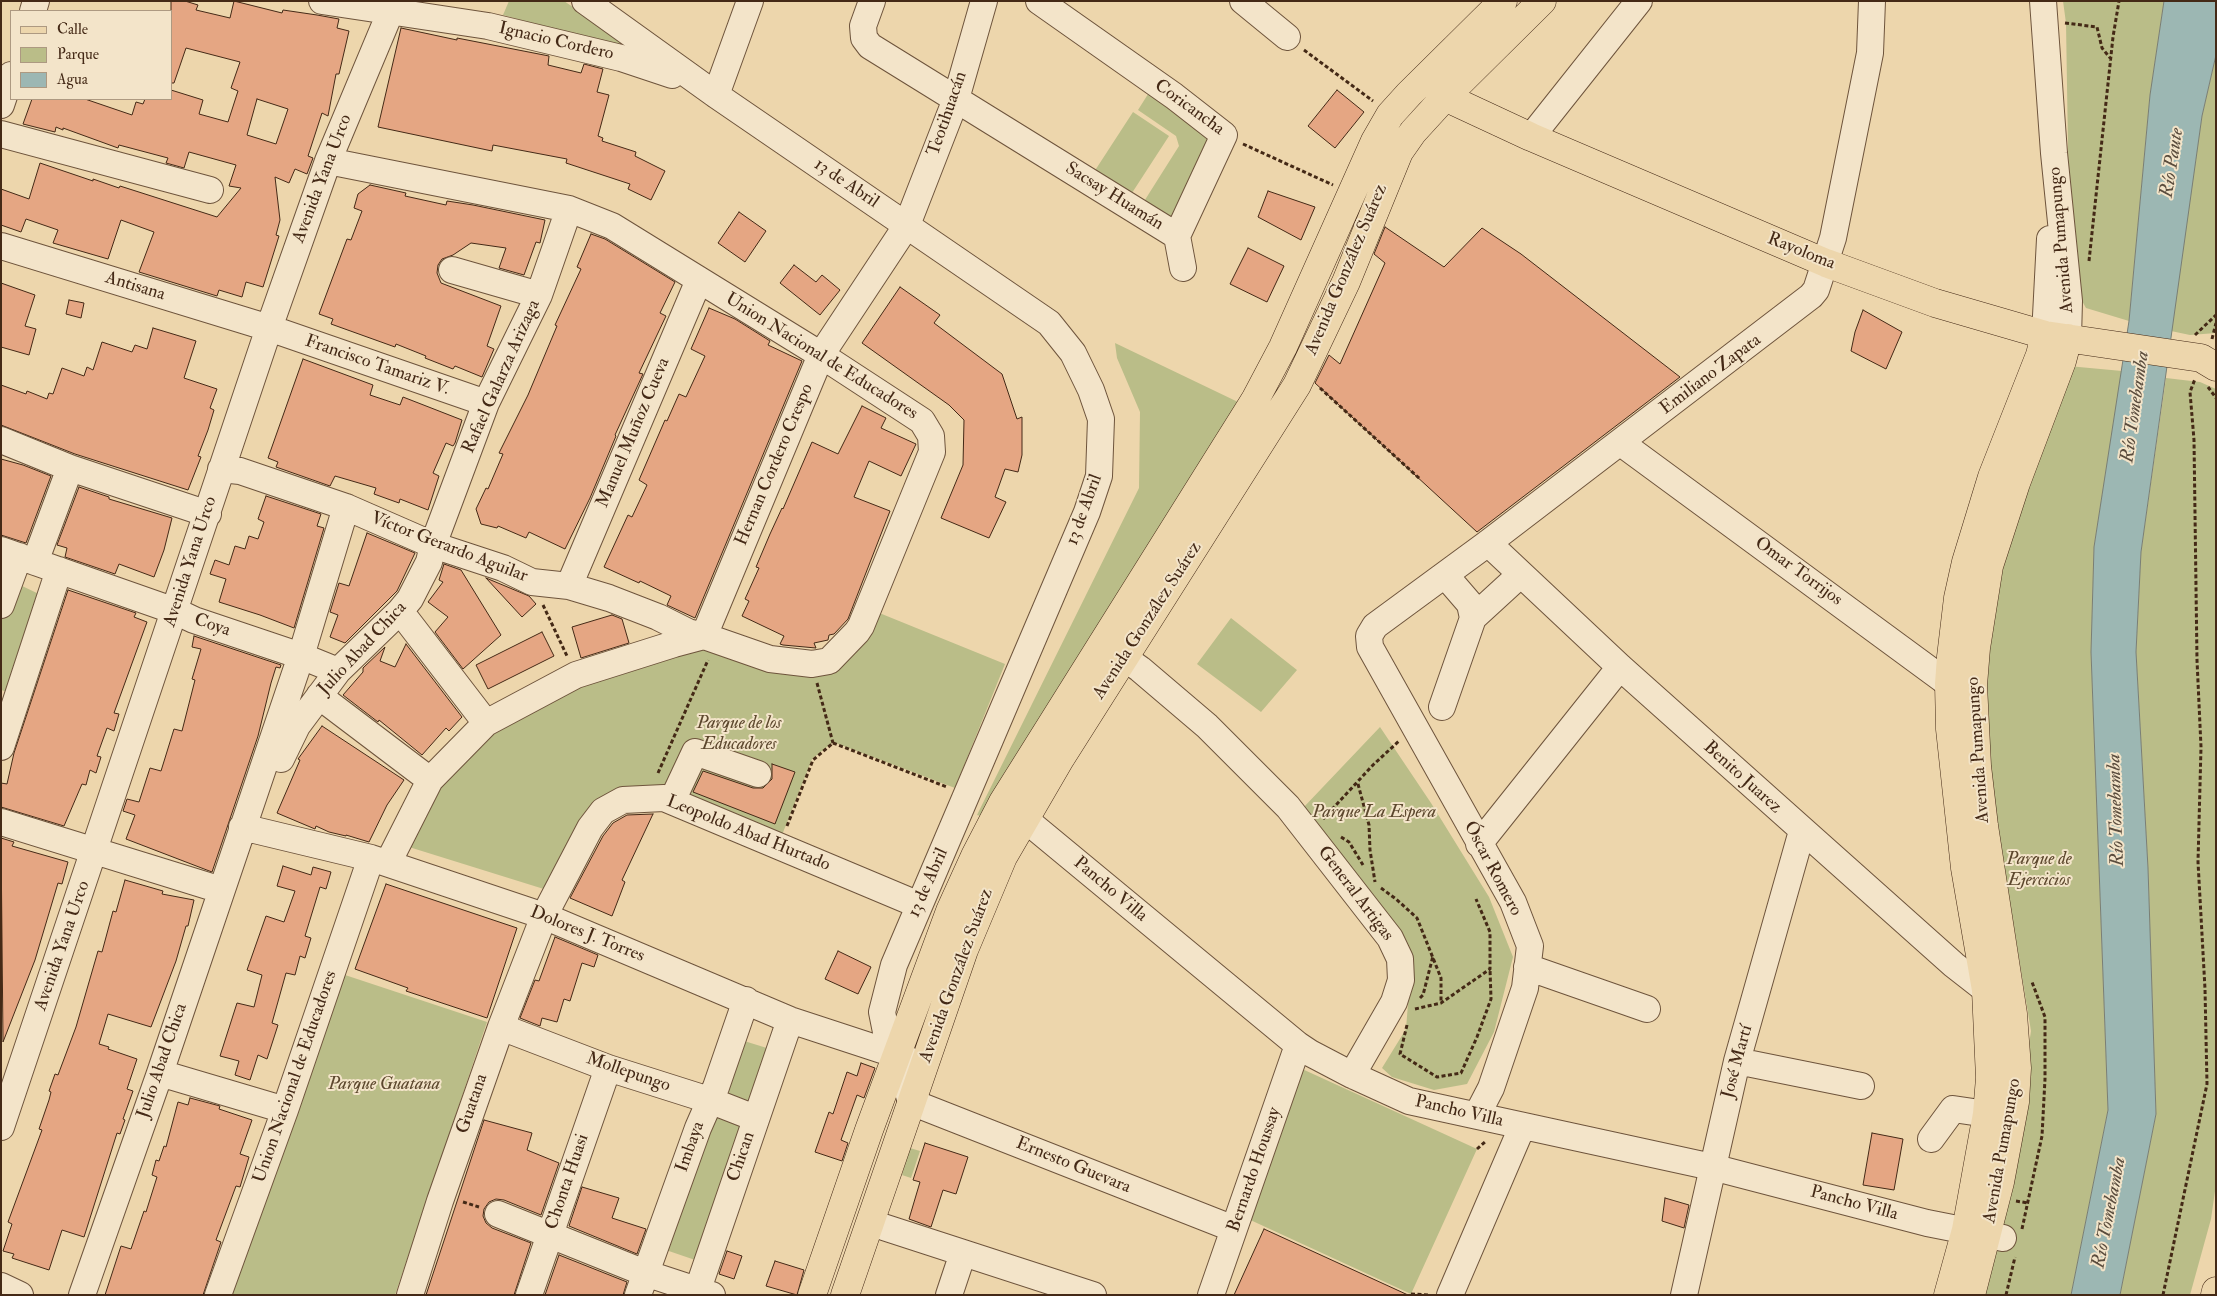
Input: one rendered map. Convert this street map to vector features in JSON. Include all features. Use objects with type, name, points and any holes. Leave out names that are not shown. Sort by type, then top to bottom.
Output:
[{"type":"main road","name":"Avenida González Suárez","points":[[845,1295],[924,1064],[982,904],[1003,857],[1114,650],[1283,347],[1375,141],[1390,114],[1503,1]]},
{"type":"main road","name":"Avenida González Suárez","points":[[812,1295],[869,1130],[950,911],[975,856],[1003,802],[1114,650],[1269,431],[1303,372],[1346,282],[1393,163],[1412,132],[1542,1]]},
{"type":"main road","name":"Rayoloma","points":[[1427,76],[1445,97],[1531,137],[1826,263],[1936,303],[2064,337],[2212,360]]},
{"type":"main road","name":"Avenida Pumapungo","points":[[1971,1295],[1985,1234],[2000,1182],[2015,1102],[2017,1068],[2016,1038],[1997,988],[1965,868],[1950,729],[1968,684],[1958,598],[1966,562],[1992,477],[2040,355],[2064,337]]},
{"type":"main road","name":"Avenida Pumapungo","points":[[1948,1295],[1985,1234],[1990,1047],[1997,988]]},
{"type":"main road","points":[[2215,1295],[2216,1291]]},
{"type":"street","name":"Ignacio Cordero","points":[[322,1],[393,7],[561,42],[645,65],[675,76],[716,95]]},
{"type":"street","name":"13 de Abril","points":[[585,1],[716,95],[1049,323],[1073,353],[1092,390],[1101,419],[1099,476],[1087,512],[894,965],[882,1012],[886,1032],[897,1055],[911,1102]]},
{"type":"street","points":[[716,95],[750,1]]},
{"type":"street","name":"Sacsay Huamán","points":[[872,1],[863,26],[864,38],[870,46],[1178,236],[1224,135]]},
{"type":"street","name":"Teotihuacán","points":[[907,225],[956,99],[984,1]]},
{"type":"street","name":"Coricancha","points":[[1039,1],[1174,96],[1224,135]]},
{"type":"street","points":[[1243,1],[1287,37]]},
{"type":"street","points":[[1531,137],[1639,1]]},
{"type":"street","name":"Emiliano Zapata","points":[[1369,636],[1375,626],[1621,443],[1806,302],[1816,290],[1831,248],[1870,53],[1872,1]]},
{"type":"street","name":"Avenida Yana Urco","points":[[1,1128],[269,328],[328,161],[393,7]]},
{"type":"street","name":"Avenida Pumapungo","points":[[2045,13],[2064,337]]},
{"type":"street","points":[[1,105],[10,78]]},
{"type":"street","points":[[1,134],[210,190]]},
{"type":"street","name":"Union Nacional de Educadores","points":[[218,1295],[285,1110],[379,861],[430,780],[486,723],[576,675],[674,644],[711,638],[770,660],[812,664],[829,661],[857,632],[932,452],[931,436],[922,421],[821,355],[612,226],[569,209],[328,161]]},
{"type":"street","name":"Rafael Galarza Arizaga","points":[[433,545],[486,403],[539,295],[569,209]]},
{"type":"street","name":"Hernan Cordero Crespo","points":[[711,638],[821,355],[907,225]]},
{"type":"street","points":[[1178,236],[1183,268]]},
{"type":"street","name":"Antisana","points":[[1,246],[269,328]]},
{"type":"street","points":[[452,270],[539,295]]},
{"type":"street","name":"Manuel Muñoz Cueva","points":[[569,586],[699,280]]},
{"type":"street","name":"Francisco Tamariz V.","points":[[269,328],[486,403]]},
{"type":"street","points":[[1,440],[70,468],[208,514]]},
{"type":"street","name":"Omar Torrijos","points":[[1621,443],[1968,684]]},
{"type":"street","points":[[1,605],[29,560],[70,468]]},
{"type":"street","name":"Víctor Gerardo Aguilar","points":[[221,469],[240,472],[346,508],[433,545],[502,568],[532,582],[569,586],[609,598],[658,617],[688,632],[711,638]]},
{"type":"street","name":"Julio Abad Chica","points":[[82,1295],[160,1073],[301,656],[346,508]]},
{"type":"street","name":"Benito Juarez","points":[[1488,543],[1620,667],[1954,966],[1997,988]]},
{"type":"street","name":"Julio Abad Chica","points":[[242,827],[260,803],[297,726],[319,696],[338,671],[410,599],[429,562],[433,545]]},
{"type":"street","points":[[1,747],[29,560]]},
{"type":"street","name":"Coya","points":[[29,560],[194,620],[301,656],[338,671]]},
{"type":"street","points":[[1442,707],[1473,618],[1520,574]]},
{"type":"street","points":[[1445,575],[1470,604],[1473,618]]},
{"type":"street","points":[[400,611],[486,723]]},
{"type":"street","name":"Óscar Romero","points":[[1369,636],[1370,647],[1513,902],[1530,946],[1525,988],[1491,1088],[1477,1115]]},
{"type":"street","name":"General Artigas","points":[[1114,650],[1207,726],[1288,807],[1390,938],[1400,959],[1401,980],[1394,1002],[1352,1075]]},
{"type":"street","points":[[1479,844],[1620,667]]},
{"type":"street","points":[[319,696],[430,780]]},
{"type":"street","points":[[660,800],[695,752],[758,774]]},
{"type":"street","name":"Leopoldo Abad Hurtado","points":[[544,916],[590,828],[603,811],[623,800],[660,800],[780,846],[919,905]]},
{"type":"street","name":"Pancho Villa","points":[[1003,802],[1298,1045],[1352,1075],[1409,1101],[1712,1167],[1927,1223],[1985,1234]]},
{"type":"street","points":[[1,822],[221,890]]},
{"type":"street","name":"Dolores J. Torres","points":[[242,827],[379,861],[544,916],[790,1020],[924,1064]]},
{"type":"street","name":"José Martí","points":[[1684,1295],[1738,1061],[1802,831]]},
{"type":"street","name":"Guatana","points":[[410,1295],[442,1194],[500,1026],[544,916]]},
{"type":"street","points":[[1528,967],[1647,1009]]},
{"type":"street","name":"Imbaya","points":[[642,1284],[709,1100],[716,1087],[746,1000]]},
{"type":"street","name":"Chican","points":[[702,1293],[755,1118],[790,1020]]},
{"type":"street","name":"Mollepungo","points":[[500,1026],[608,1068],[709,1100],[755,1118]]},
{"type":"street","name":"Bernardo Houssay","points":[[1211,1295],[1298,1045]]},
{"type":"street","points":[[1738,1061],[1861,1086]]},
{"type":"street","name":"Chonta Huasi","points":[[529,1295],[608,1068]]},
{"type":"street","points":[[160,1073],[285,1110]]},
{"type":"street","name":"Ernesto Guevara","points":[[911,1102],[1234,1230]]},
{"type":"street","points":[[1931,1139],[1954,1109],[1987,1114]]},
{"type":"street","points":[[1450,1295],[1522,1127]]},
{"type":"street","points":[[498,1214],[550,1235],[642,1284],[702,1293]]},
{"type":"street","points":[[870,1223],[963,1253],[1044,1287],[1093,1295]]},
{"type":"street","points":[[949,1295],[963,1253]]},
{"type":"street","points":[[1,1286],[20,1295]]},
{"type":"path","points":[[2089,263],[2119,1]]},
{"type":"path","points":[[2045,13],[2073,24],[2097,27],[2102,48],[2112,60]]},
{"type":"path","points":[[1287,37],[1390,114]]},
{"type":"path","name":"Coricancha","points":[[1224,135],[1352,193]]},
{"type":"path","points":[[1303,372],[1420,479]]},
{"type":"path","points":[[2163,1295],[2207,1084],[2205,989],[2198,862],[2201,747],[2197,660],[2194,440],[2190,392]]},
{"type":"path","points":[[532,582],[576,675]]},
{"type":"path","points":[[660,800],[711,638]]},
{"type":"path","points":[[812,664],[834,743]]},
{"type":"path","points":[[1317,826],[1358,784],[1373,765],[1414,727]]},
{"type":"path","points":[[834,743],[968,795]]},
{"type":"path","points":[[780,846],[813,760],[834,743]]},
{"type":"path","points":[[1358,784],[1369,825],[1370,850],[1376,884]]},
{"type":"path","points":[[1333,834],[1349,842],[1376,884],[1417,918],[1441,978],[1441,1003]]},
{"type":"path","points":[[1408,1020],[1400,1054],[1437,1077],[1461,1073],[1491,999],[1490,932],[1476,899]]},
{"type":"path","points":[[1410,1010],[1441,1003],[1490,968]]},
{"type":"path","points":[[442,1194],[498,1214]]},
{"type":"path","points":[[2006,1295],[2008,1284]]},
{"type":"path","points":[[1411,1294],[1433,1295]]},
{"type":"green space","points":[[509,1],[564,1],[642,54],[503,15]]},
{"type":"green space","points":[[2063,1],[2164,1],[2150,95],[2129,321],[2086,308],[2077,292],[2069,209],[2066,23]]},
{"type":"green space","points":[[2216,55],[2216,333],[2190,335],[2171,331],[2202,116]]},
{"type":"green space","points":[[1150,91],[1211,134],[1176,215],[1170,218],[1143,203],[1179,146],[1176,136],[1138,110]]},
{"type":"green space","points":[[1133,112],[1169,136],[1130,196],[1094,172]]},
{"type":"green space","points":[[1115,343],[1238,402],[985,817],[977,815],[1139,488],[1140,412],[1117,358]]},
{"type":"green space","name":"Parque de Ejercicios","points":[[2068,366],[2122,371],[2094,547],[2091,652],[2108,1110],[2071,1295],[1985,1295],[2001,1229],[2031,1031],[1996,819],[1983,706],[1991,578]]},
{"type":"green space","points":[[2166,378],[2200,382],[2216,389],[2216,1184],[2211,1219],[2190,1295],[2120,1295],[2156,1114],[2148,868],[2136,652],[2141,552]]},
{"type":"green space","points":[[20,585],[41,595],[8,692],[1,690],[1,617]]},
{"type":"green space","name":"Parque de los Educadores","points":[[872,610],[1005,664],[955,788],[833,742],[812,759],[782,835],[620,792],[547,890],[409,847],[431,794],[469,751],[543,695],[698,644],[812,667]]},
{"type":"green space","points":[[1231,618],[1297,670],[1261,712],[1197,664]]},
{"type":"green space","name":"Parque La Espera","points":[[1380,727],[1431,803],[1489,897],[1513,957],[1494,1032],[1467,1084],[1434,1090],[1392,1077],[1382,1068],[1406,1029],[1412,954],[1303,808]]},
{"type":"green space","name":"Parque Guatana","points":[[339,973],[487,1022],[395,1295],[231,1295]]},
{"type":"green space","points":[[741,1040],[770,1049],[748,1108],[720,1098]]},
{"type":"green space","points":[[1300,1068],[1477,1149],[1411,1294],[1233,1212]]},
{"type":"green space","points":[[711,1111],[746,1125],[698,1261],[663,1249]]},
{"type":"green space","points":[[910,1148],[920,1151],[911,1178],[902,1175]]},
{"type":"water","points":[[2164,1],[2216,1],[2216,55],[2202,116],[2141,552],[2136,652],[2148,868],[2156,1114],[2120,1295],[2071,1295],[2108,1110],[2091,652],[2094,547],[2129,321],[2150,95]]},
{"type":"building","points":[[171,1],[185,1],[198,5],[196,10],[230,18],[234,1],[282,13],[283,10],[339,19],[337,28],[349,31],[339,74],[336,74],[328,116],[322,113],[308,156],[313,158],[307,174],[295,169],[289,183],[275,177],[280,220],[276,235],[279,236],[263,287],[246,282],[242,297],[219,290],[217,296],[139,272],[154,232],[121,220],[108,259],[53,243],[58,230],[26,219],[21,232],[1,225],[1,189],[29,199],[40,163],[93,181],[93,179],[119,188],[120,186],[217,217],[241,188],[229,186],[236,165],[189,152],[184,168],[166,163],[168,158],[119,145],[118,148],[63,128],[63,130],[56,127],[55,132],[23,124],[32,100],[88,100],[132,115],[136,102],[143,104],[145,100],[172,100],[172,90],[203,100],[199,114],[228,122],[238,91],[231,88],[240,62],[186,48],[174,83],[172,83]],"holes":[[[257,99],[288,109],[276,144],[247,135]]]},
{"type":"building","points":[[401,28],[549,56],[548,65],[581,73],[584,64],[603,69],[597,92],[609,95],[598,136],[603,138],[602,141],[636,152],[635,156],[665,171],[651,200],[628,189],[630,184],[566,163],[567,159],[493,145],[492,151],[378,127]]},
{"type":"building","points":[[1337,90],[1364,112],[1335,148],[1308,126]]},
{"type":"building","points":[[370,185],[406,193],[405,196],[446,205],[447,201],[545,220],[540,243],[536,242],[524,275],[499,268],[506,248],[471,243],[453,255],[442,259],[438,265],[437,273],[441,283],[501,306],[487,346],[494,349],[482,377],[455,366],[453,369],[396,344],[395,347],[331,324],[333,319],[319,314],[347,239],[351,240],[362,211],[354,208],[358,194]]},
{"type":"building","points":[[1268,191],[1315,207],[1301,240],[1258,217]]},
{"type":"building","points":[[739,212],[766,231],[745,262],[718,243]]},
{"type":"building","points":[[1385,227],[1444,267],[1482,228],[1521,254],[1680,377],[1477,532],[1315,383],[1329,355],[1340,364],[1385,263],[1374,254]]},
{"type":"building","points":[[591,234],[605,239],[675,282],[660,313],[666,316],[639,373],[643,374],[615,435],[590,498],[565,549],[529,532],[526,538],[498,526],[497,528],[481,524],[476,509],[486,488],[488,489],[503,454],[499,453],[528,395],[557,326],[555,325],[581,269],[577,267]]},
{"type":"building","points":[[1248,248],[1284,266],[1267,302],[1230,284]]},
{"type":"building","points":[[794,265],[816,282],[822,275],[840,290],[820,315],[780,283]]},
{"type":"building","points":[[1,283],[35,295],[25,326],[36,329],[29,355],[1,347]]},
{"type":"building","points":[[900,287],[940,315],[934,323],[1002,374],[1017,419],[1022,417],[1022,455],[1018,472],[1005,469],[995,497],[1006,502],[989,538],[941,518],[963,465],[964,420],[949,405],[862,343]]},
{"type":"building","points":[[69,300],[84,303],[81,318],[66,314]]},
{"type":"building","points":[[709,308],[735,319],[770,341],[768,345],[802,361],[695,618],[667,605],[671,596],[604,567],[628,515],[632,517],[647,485],[639,480],[665,420],[667,421],[679,394],[686,397],[705,356],[691,349]]},
{"type":"building","points":[[1863,310],[1902,332],[1886,369],[1851,351]]},
{"type":"building","points":[[153,328],[196,341],[184,378],[217,389],[210,408],[214,410],[198,456],[201,457],[188,490],[75,454],[1,425],[1,385],[26,394],[27,391],[47,399],[49,393],[53,394],[62,368],[84,376],[87,367],[93,370],[102,342],[132,352],[135,345],[147,349]]},
{"type":"building","points":[[303,359],[373,385],[370,395],[400,405],[403,397],[462,420],[455,443],[453,446],[446,443],[433,473],[439,476],[428,510],[400,499],[399,503],[374,494],[376,488],[335,476],[330,486],[276,467],[278,462],[268,458]]},
{"type":"building","points":[[862,406],[886,418],[881,428],[916,444],[901,476],[869,461],[854,497],[890,511],[848,619],[834,634],[829,635],[828,640],[814,643],[816,648],[780,644],[784,636],[742,616],[749,601],[745,599],[759,568],[756,567],[812,442],[838,454]]},
{"type":"building","points":[[1,459],[51,476],[26,543],[1,535]]},
{"type":"building","points":[[79,487],[109,497],[109,499],[172,518],[164,550],[154,577],[119,564],[115,574],[65,557],[67,548],[57,545]]},
{"type":"building","points":[[266,496],[321,514],[317,526],[324,528],[294,628],[219,602],[226,579],[210,574],[215,560],[229,565],[235,546],[245,549],[249,536],[258,539],[264,522],[258,519]]},
{"type":"building","points":[[367,533],[415,553],[397,591],[345,643],[330,637],[338,615],[330,612],[339,583],[349,586]]},
{"type":"building","points":[[444,564],[461,570],[501,635],[463,669],[435,632],[448,617],[428,602],[443,582],[439,580]]},
{"type":"building","points":[[486,578],[529,596],[536,604],[522,617]]},
{"type":"building","points":[[68,590],[136,613],[134,617],[147,622],[114,713],[119,714],[114,731],[107,728],[97,756],[101,757],[96,773],[90,770],[86,785],[82,784],[64,826],[1,807],[1,783],[7,784],[14,753]]},
{"type":"building","points":[[612,615],[622,619],[629,643],[581,658],[572,627]]},
{"type":"building","points":[[542,632],[554,656],[488,689],[476,665]]},
{"type":"building","points":[[194,636],[281,665],[280,668],[276,667],[258,736],[212,872],[126,839],[135,815],[123,811],[127,799],[139,802],[150,768],[161,771],[174,729],[182,731],[195,680],[192,679],[201,649],[192,647]]},
{"type":"building","points":[[406,644],[462,717],[449,731],[446,728],[422,755],[379,720],[378,722],[343,695],[363,672],[363,668],[385,647],[380,661],[395,667]]},
{"type":"building","points":[[322,726],[404,780],[387,805],[369,842],[329,832],[316,826],[315,829],[277,813],[300,760],[298,759]]},
{"type":"building","points":[[772,764],[795,772],[775,824],[693,792],[703,771],[753,788],[763,788],[772,779]]},
{"type":"building","points":[[653,814],[622,880],[625,882],[612,916],[570,898],[603,836],[613,823],[627,815]]},
{"type":"building","points":[[1,838],[14,842],[12,846],[68,862],[62,884],[58,883],[35,960],[3,1042]]},
{"type":"building","points":[[283,866],[311,875],[313,867],[331,872],[326,889],[320,887],[305,936],[311,938],[305,958],[300,956],[295,975],[286,973],[272,1023],[278,1025],[267,1059],[258,1055],[250,1080],[235,1075],[239,1061],[220,1056],[237,1003],[254,1007],[262,975],[247,970],[266,916],[284,922],[295,891],[277,886]]},
{"type":"building","points":[[125,880],[163,891],[162,894],[194,900],[188,926],[186,926],[176,961],[151,1027],[108,1014],[99,1044],[137,1059],[127,1089],[133,1091],[120,1134],[117,1133],[84,1237],[62,1230],[49,1270],[12,1258],[14,1254],[3,1251],[12,1224],[8,1222],[42,1130],[39,1129],[49,1100],[51,1092],[49,1091],[55,1074],[58,1075],[76,1027],[98,951],[102,952],[113,911],[116,912]]},
{"type":"building","points":[[386,884],[517,928],[487,1018],[406,991],[408,988],[355,969]]},
{"type":"building","points":[[555,937],[598,955],[594,967],[582,963],[570,1001],[564,999],[557,1022],[542,1018],[540,1026],[520,1018],[535,980],[539,981]]},
{"type":"building","points":[[838,951],[871,967],[858,994],[825,979]]},
{"type":"building","points":[[861,1063],[875,1068],[864,1098],[857,1095],[841,1140],[848,1143],[842,1161],[815,1152],[829,1112],[833,1114],[847,1072],[857,1076]]},
{"type":"building","points":[[190,1098],[220,1106],[219,1109],[252,1120],[240,1154],[249,1157],[240,1187],[236,1186],[216,1240],[221,1242],[203,1295],[105,1295],[121,1246],[131,1249],[144,1211],[146,1212],[157,1177],[152,1175],[156,1160],[159,1161],[164,1146],[166,1147],[178,1102],[188,1105]]},
{"type":"building","points":[[484,1120],[532,1133],[527,1150],[559,1163],[541,1215],[504,1200],[496,1199],[489,1202],[484,1209],[483,1216],[486,1223],[492,1228],[531,1243],[514,1295],[426,1295]]},
{"type":"building","points":[[1872,1133],[1903,1139],[1894,1190],[1863,1185]]},
{"type":"building","points":[[925,1143],[968,1157],[956,1194],[943,1190],[931,1227],[909,1219],[920,1182],[913,1180]]},
{"type":"building","points":[[582,1187],[619,1198],[612,1218],[646,1229],[637,1254],[569,1226]]},
{"type":"building","points":[[1665,1198],[1689,1205],[1684,1228],[1662,1221]]},
{"type":"building","points":[[1264,1229],[1408,1295],[1234,1295]]},
{"type":"building","points":[[727,1251],[742,1256],[734,1279],[719,1274]]},
{"type":"building","points":[[559,1255],[627,1282],[623,1295],[545,1295]]},
{"type":"building","points":[[775,1261],[804,1270],[797,1295],[766,1286]]},
{"type":"water label","name":"Río Paute","points":[[2173,163]]},
{"type":"water label","name":"Río Tomebamba","points":[[2136,407]]},
{"type":"water label","name":"Río Tomebamba","points":[[2117,810]]},
{"type":"water label","name":"Río Tomebamba","points":[[2110,1213]]}]
